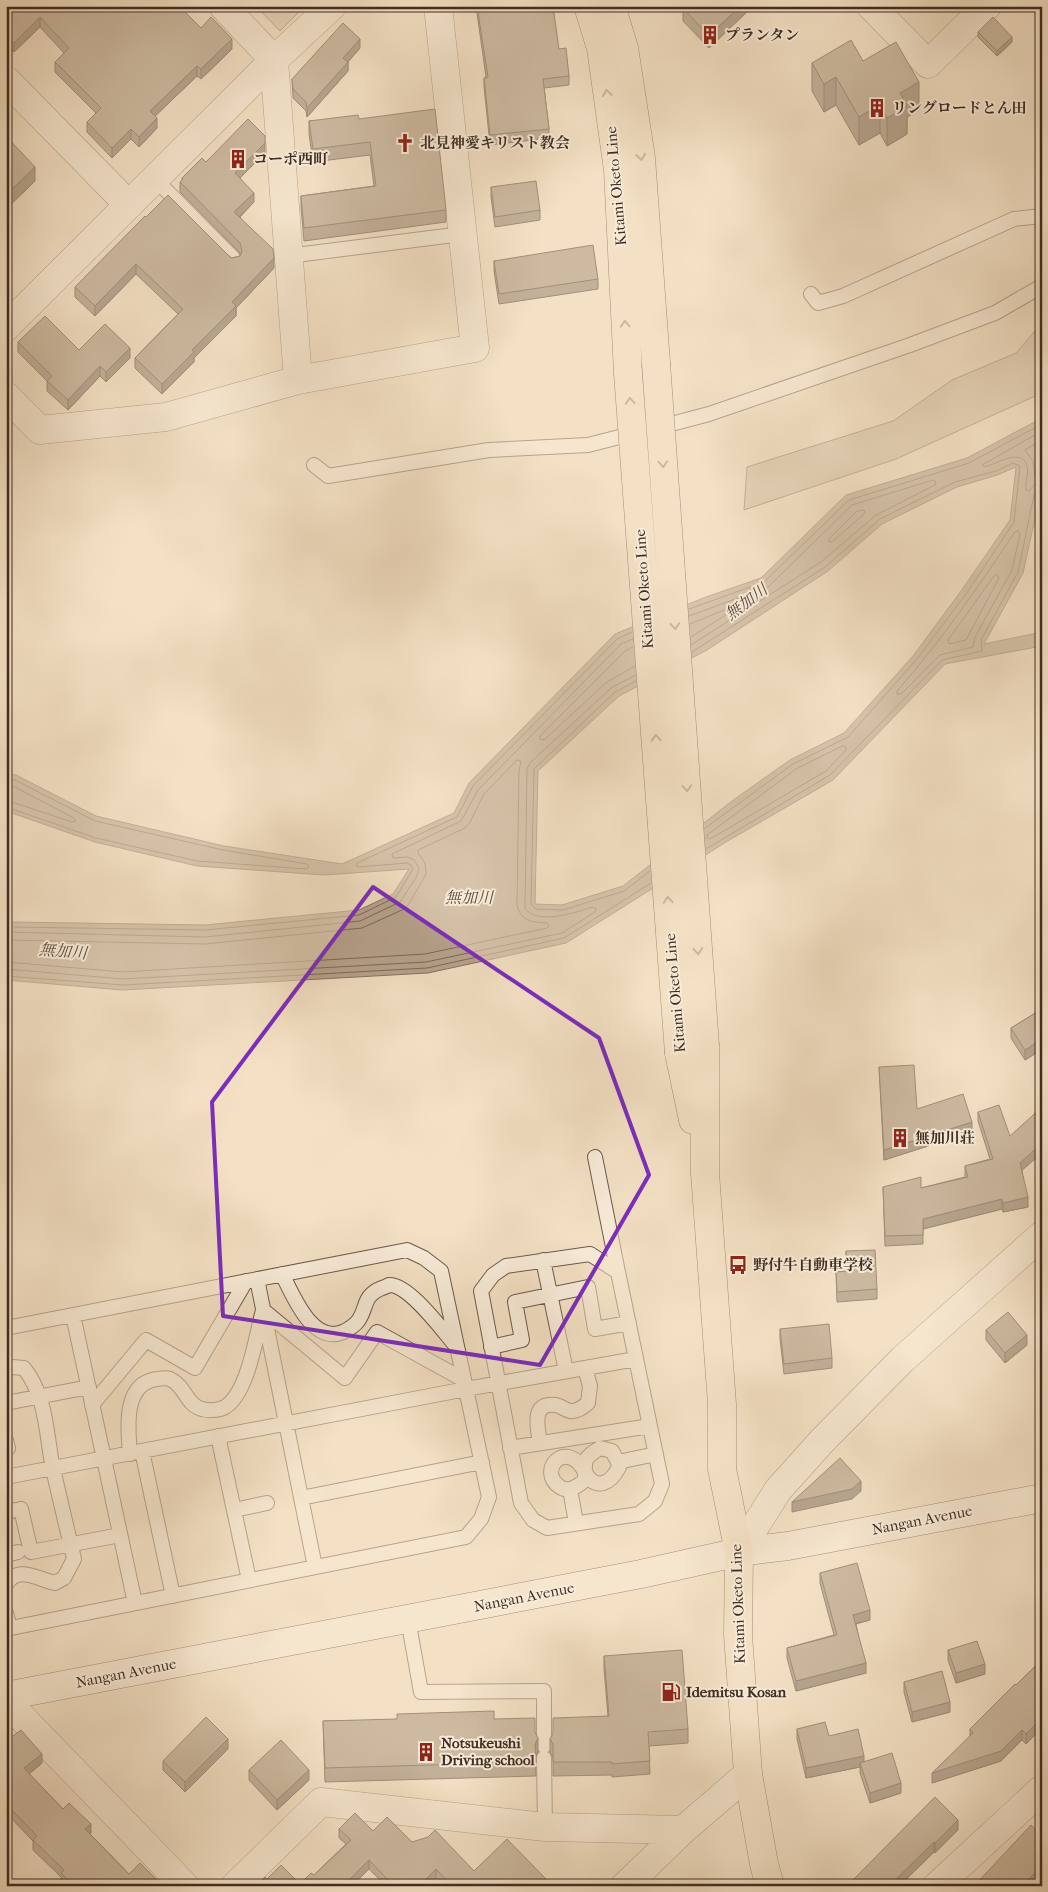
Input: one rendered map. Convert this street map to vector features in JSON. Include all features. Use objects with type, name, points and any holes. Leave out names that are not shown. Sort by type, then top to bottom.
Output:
[{"type":"main road","name":"Kitami Oketo Line","points":[[588,6],[601,48],[618,170],[628,373],[679,1053],[705,1173]]},
{"type":"main road","name":"Kitami Oketo Line","points":[[611,6],[624,48],[641,158],[705,1046],[705,1173],[722,1404],[722,1469],[739,1552],[738,1635],[748,1774],[764,1864],[770,1886]]},
{"type":"street","points":[[223,6],[274,60],[298,380]]},
{"type":"street","points":[[6,327],[274,60],[332,6]]},
{"type":"street","points":[[6,396],[40,430],[166,417],[298,380],[475,348],[438,6]]},
{"type":"street","points":[[872,6],[928,64],[987,6]]},
{"type":"street","points":[[6,80],[129,205]]},
{"type":"street","points":[[739,1552],[778,1490],[822,1441],[902,1359],[1042,1235]]},
{"type":"street","name":"Nangan Avenue","points":[[6,1696],[641,1574],[739,1552],[788,1546],[1042,1498]]},
{"type":"street","points":[[6,1700],[186,1886]]},
{"type":"street","points":[[625,1886],[683,1830],[748,1774]]},
{"type":"street","points":[[937,1886],[1042,1789]]},
{"type":"street","points":[[235,1886],[321,1802],[545,1827],[683,1830]]},
{"type":"lane","points":[[155,179],[234,259]]},
{"type":"lane","points":[[811,294],[818,303],[843,296],[1014,220],[1042,216]]},
{"type":"lane","points":[[288,256],[462,234]]},
{"type":"lane","points":[[314,465],[328,476],[488,450],[588,446],[709,414],[910,345],[995,313],[1042,286]]},
{"type":"lane","points":[[595,1157],[662,1484],[655,1500],[639,1514],[546,1528],[533,1520],[521,1503],[481,1291],[493,1275],[506,1266],[543,1260],[590,1254],[618,1272]]},
{"type":"lane","points":[[6,1328],[407,1250],[424,1258],[441,1271],[489,1497],[481,1520],[466,1538],[8,1628],[6,1613]]},
{"type":"lane","points":[[543,1260],[566,1372]]},
{"type":"lane","points":[[282,1274],[300,1310],[314,1327],[325,1333],[338,1334],[346,1330],[358,1321],[369,1297],[376,1290],[389,1285],[401,1288],[415,1298],[458,1348]]},
{"type":"lane","points":[[251,1280],[263,1310],[315,1567]]},
{"type":"lane","points":[[92,1405],[146,1340],[194,1368],[251,1280]]},
{"type":"lane","points":[[491,1346],[522,1340],[515,1302],[588,1287],[595,1329],[628,1323]]},
{"type":"lane","points":[[263,1310],[345,1378],[377,1332],[465,1384]]},
{"type":"lane","points":[[173,1596],[127,1422],[133,1396],[143,1383],[169,1378],[182,1387],[188,1400],[198,1408],[210,1410],[224,1408],[235,1398],[243,1386],[263,1310]]},
{"type":"lane","points":[[73,1315],[135,1603]]},
{"type":"lane","points":[[6,1477],[286,1424],[465,1384],[498,1384],[636,1359]]},
{"type":"lane","points":[[6,1370],[12,1367],[24,1368],[40,1396],[53,1468],[74,1559],[64,1578],[55,1583],[44,1581],[36,1576],[21,1574],[10,1579],[6,1585]]},
{"type":"lane","points":[[540,1443],[536,1422],[537,1414],[542,1408],[549,1405],[571,1411],[580,1409],[588,1403],[590,1386],[585,1368]]},
{"type":"lane","points":[[6,1403],[89,1386]]},
{"type":"lane","points":[[510,1448],[650,1426]]},
{"type":"lane","points":[[218,1436],[249,1580]]},
{"type":"lane","points":[[6,1440],[8,1448],[6,1449]]},
{"type":"lane","points":[[585,1472],[579,1462],[570,1457],[558,1458],[551,1470],[551,1475],[553,1481],[564,1490],[570,1490],[585,1480],[585,1472],[584,1461],[586,1457],[600,1448],[612,1451],[618,1462],[619,1467],[612,1480],[604,1483],[596,1482],[588,1477],[585,1472]]},
{"type":"lane","points":[[618,1462],[656,1454]]},
{"type":"lane","points":[[301,1498],[482,1462]]},
{"type":"lane","points":[[570,1490],[576,1523]]},
{"type":"lane","points":[[234,1510],[267,1503]]},
{"type":"lane","points":[[6,1512],[21,1509],[31,1552],[120,1535]]},
{"type":"lane","points":[[408,1619],[421,1692],[544,1691],[545,1827]]},
{"type":"highlighted area","points":[[373,887],[599,1038],[649,1175],[540,1365],[223,1316],[212,1102]]},
{"type":"shaded area","points":[[256,6],[305,6],[280,31]]},
{"type":"shaded area","points":[[1042,323],[1042,393],[896,459],[744,510],[747,467],[893,421],[952,380],[1016,353]]},
{"type":"water","name":"無加川","points":[[1042,418],[1042,487],[1023,573],[984,644],[1042,632],[1042,646],[945,664],[833,780],[726,842],[566,943],[428,973],[122,990],[6,980],[6,921],[205,925],[359,910],[393,894],[409,869],[324,875],[197,866],[95,842],[6,811],[6,774],[16,775],[96,816],[224,846],[342,864],[454,813],[469,783],[615,634],[706,597],[761,578],[846,495],[967,458]],"holes":[[[1016,467],[1010,520],[913,656],[844,733],[790,760],[732,801],[623,886],[562,905],[535,904],[538,771],[619,696],[707,650],[828,571],[882,524],[957,487]]]},
{"type":"building","points":[[8,6],[179,6],[201,28],[211,17],[232,39],[201,69],[197,66],[150,111],[157,118],[139,137],[131,129],[112,148],[87,122],[101,108],[55,62],[69,48],[40,17],[14,43],[6,34],[6,8]]},
{"type":"building","points":[[477,6],[553,6],[559,49],[566,48],[569,76],[543,79],[549,129],[490,135],[484,78],[488,77]]},
{"type":"building","points":[[684,6],[740,6],[709,36],[683,8]]},
{"type":"building","points":[[993,17],[1012,37],[997,51],[978,32]]},
{"type":"building","points":[[343,23],[360,39],[343,58],[348,62],[307,108],[306,102],[293,89],[292,79]]},
{"type":"building","points":[[851,40],[863,61],[896,42],[919,82],[900,93],[907,106],[887,118],[880,105],[859,117],[836,77],[824,84],[812,63]]},
{"type":"building","points":[[435,109],[446,210],[304,228],[301,196],[376,186],[370,142],[313,149],[309,121],[358,115],[359,119]]},
{"type":"building","points":[[248,119],[265,136],[265,143],[235,173],[254,193],[234,212],[273,249],[274,258],[232,302],[236,306],[192,350],[194,352],[162,384],[135,358],[183,309],[136,264],[95,306],[75,287],[168,195],[228,255],[232,258],[240,256],[242,251],[240,243],[180,182],[202,158],[206,162]]},
{"type":"building","points":[[6,136],[35,167],[9,192],[6,189]]},
{"type":"building","points":[[536,181],[540,210],[495,217],[491,187]]},
{"type":"building","points":[[593,245],[598,279],[499,294],[494,261]]},
{"type":"building","points":[[45,316],[79,350],[105,324],[130,348],[106,372],[100,366],[68,400],[47,381],[52,376],[18,342]]},
{"type":"building","points":[[1042,1009],[1042,1042],[1041,1040],[1025,1050],[1011,1028]]},
{"type":"building","points":[[914,1065],[917,1109],[963,1094],[972,1122],[884,1150],[879,1067]]},
{"type":"building","points":[[999,1105],[1010,1136],[1042,1107],[1042,1143],[1020,1163],[1028,1197],[1003,1203],[1002,1199],[923,1219],[923,1235],[885,1236],[883,1187],[921,1177],[921,1188],[968,1177],[965,1166],[993,1159],[978,1112]]},
{"type":"building","points":[[875,1250],[877,1289],[837,1292],[836,1272],[847,1271],[846,1251]]},
{"type":"building","points":[[1008,1312],[1027,1335],[1005,1353],[986,1330]]},
{"type":"building","points":[[829,1324],[832,1358],[784,1364],[780,1329]]},
{"type":"building","points":[[840,1458],[861,1481],[852,1489],[792,1502]]},
{"type":"building","points":[[857,1563],[870,1610],[853,1615],[866,1663],[796,1681],[787,1648],[837,1635],[820,1573]]},
{"type":"building","points":[[977,1641],[985,1664],[956,1673],[948,1650]]},
{"type":"building","points":[[682,1650],[688,1729],[648,1732],[650,1761],[612,1764],[612,1762],[553,1762],[553,1744],[550,1739],[553,1733],[553,1718],[609,1716],[604,1656]]},
{"type":"building","points":[[1042,1660],[1042,1705],[1039,1708],[1042,1711],[1042,1718],[1026,1734],[1022,1730],[1001,1751],[932,1773],[973,1733],[970,1729]]},
{"type":"building","points":[[942,1671],[950,1702],[912,1712],[904,1682]]},
{"type":"building","name":"Notsukeushi Driving school","points":[[494,1711],[494,1719],[535,1718],[535,1732],[538,1738],[535,1744],[536,1762],[325,1768],[323,1721],[397,1719],[397,1714]]},
{"type":"building","points":[[206,1717],[228,1739],[185,1782],[163,1761]]},
{"type":"building","points":[[825,1722],[829,1736],[858,1729],[864,1756],[806,1768],[797,1729]]},
{"type":"building","points":[[21,1730],[42,1754],[24,1768],[63,1809],[69,1803],[91,1824],[85,1829],[129,1874],[140,1863],[163,1886],[73,1886],[61,1873],[64,1870],[33,1840],[37,1836],[6,1804],[6,1741]]},
{"type":"building","points":[[281,1740],[309,1770],[277,1800],[249,1770]]},
{"type":"building","points":[[892,1753],[901,1783],[870,1793],[860,1763]]},
{"type":"building","points":[[935,1797],[958,1820],[889,1886],[847,1886]]},
{"type":"building","points":[[355,1813],[373,1831],[387,1817],[412,1842],[428,1837],[435,1830],[474,1871],[507,1839],[546,1879],[539,1886],[452,1886],[436,1869],[419,1886],[394,1886],[369,1860],[343,1886],[256,1886],[265,1877],[267,1879],[281,1865],[300,1884],[311,1873],[314,1875],[351,1840],[339,1829]]},
{"type":"building","points":[[1031,1825],[1042,1836],[1042,1866],[1022,1886],[974,1886]]},
{"type":"place","name":"プランタン","points":[[710,35]]},
{"type":"place","name":"リングロードとん田","points":[[877,108]]},
{"type":"place","name":"北見神愛キリスト教会","points":[[405,143]]},
{"type":"place","name":"コーポ西町","points":[[238,159]]},
{"type":"place","name":"無加川荘","points":[[900,1138]]},
{"type":"place","name":"野付牛自動車学校","points":[[738,1265]]},
{"type":"place","name":"Idemitsu Kosan","points":[[671,1692]]},
{"type":"place","name":"Notsukeushi Driving school","points":[[426,1752]]}]
